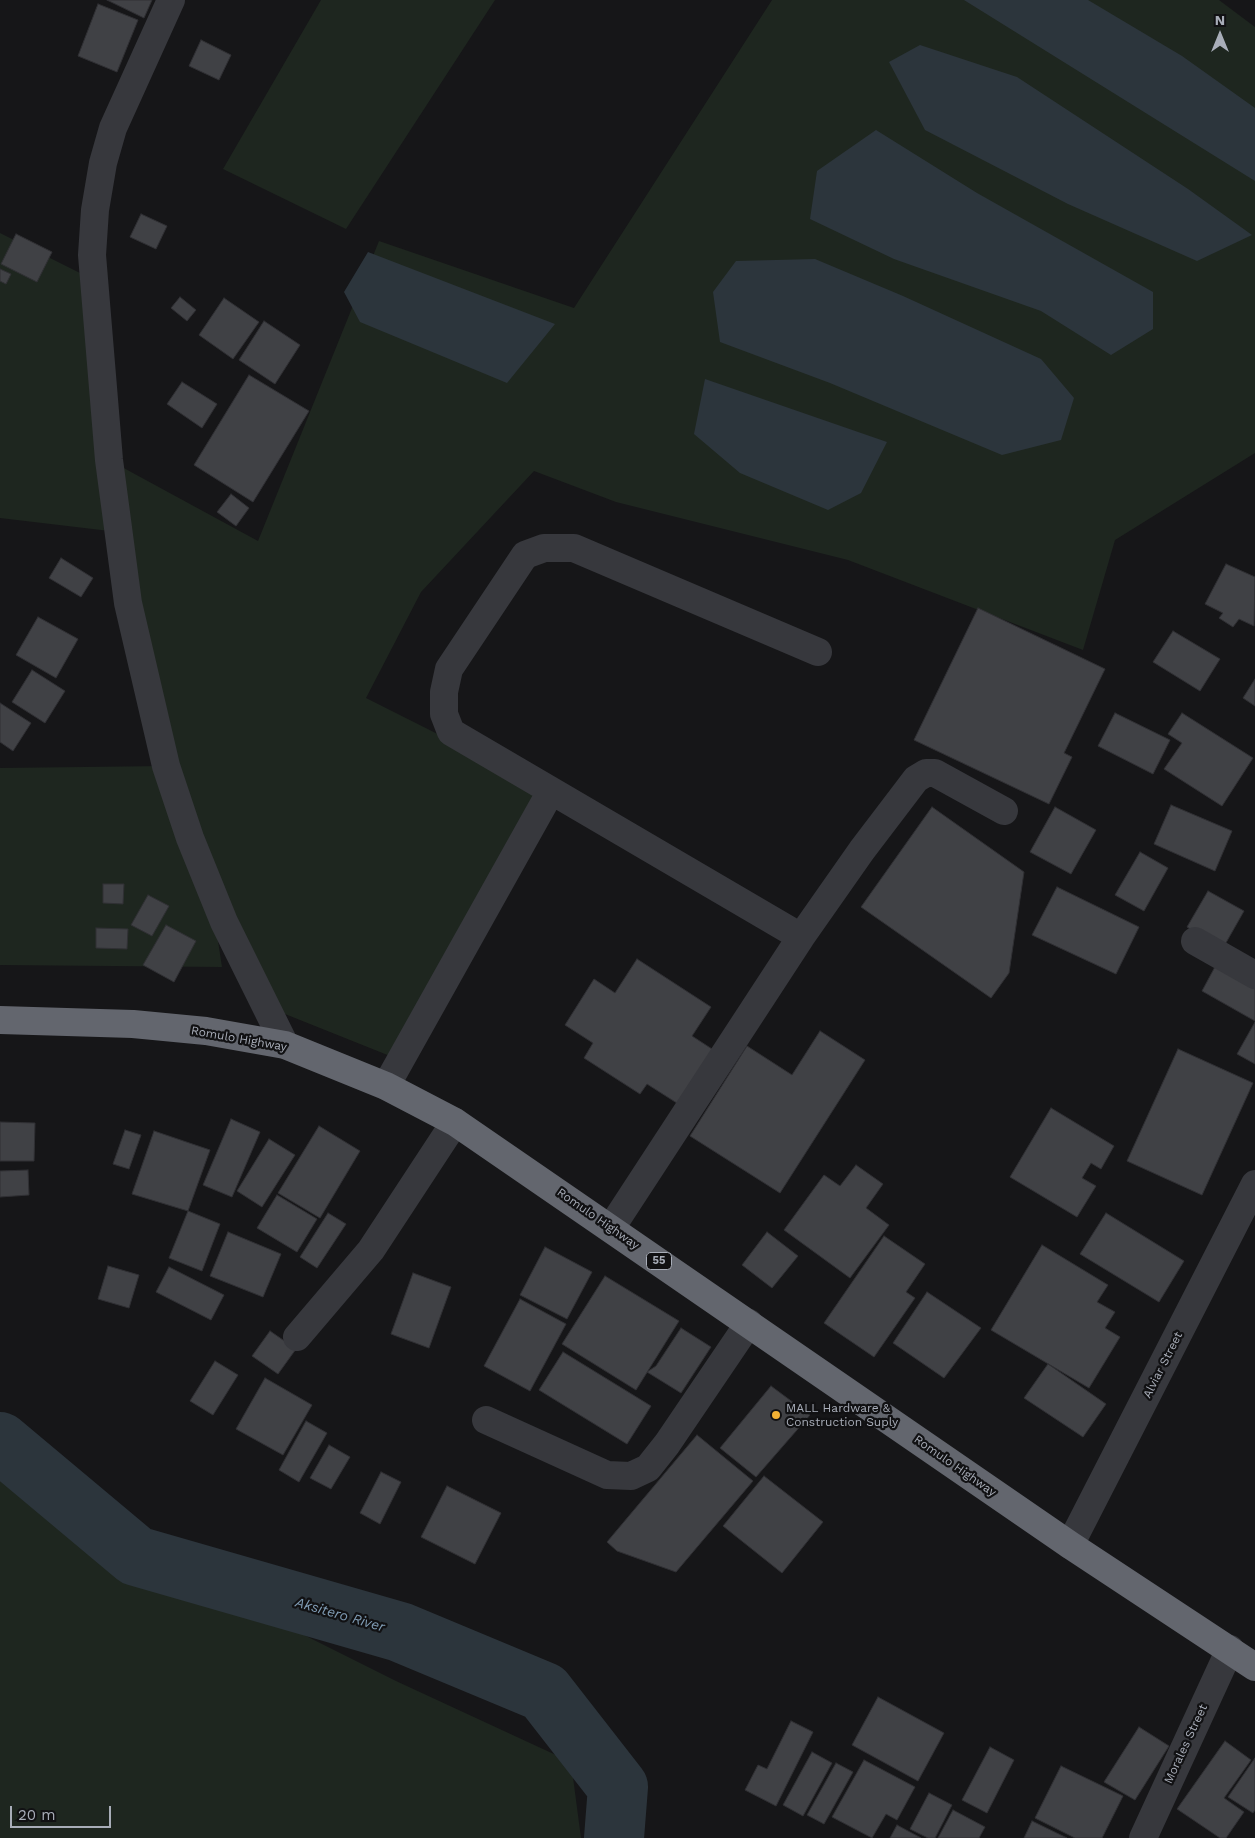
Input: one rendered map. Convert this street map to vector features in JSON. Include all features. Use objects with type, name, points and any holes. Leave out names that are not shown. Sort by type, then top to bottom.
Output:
[{"type":"highway","name":"Romulo Highway","points":[[0,1020],[133,1024],[206,1031],[284,1045],[386,1086],[455,1122],[1070,1545],[1255,1667]]},
{"type":"street","points":[[171,0],[113,128],[103,163],[95,210],[92,255],[109,460],[128,603],[166,766],[190,838],[224,922],[284,1045]]},
{"type":"street","points":[[801,938],[451,732],[444,714],[444,692],[450,669],[525,555],[544,548],[574,548],[818,652]]},
{"type":"street","points":[[611,1228],[801,938],[862,850],[916,779],[926,773],[935,773],[1004,811]]},
{"type":"street","points":[[386,1086],[551,791]]},
{"type":"street","points":[[1195,941],[1255,975]]},
{"type":"street","points":[[297,1336],[371,1250],[455,1122]]},
{"type":"street","name":"Alviar Street","points":[[1070,1545],[1255,1184]]},
{"type":"street","points":[[486,1420],[607,1475],[631,1476],[648,1468],[667,1444],[749,1323]]},
{"type":"street","name":"Morales Street","points":[[1143,1838],[1230,1649]]},
{"type":"shaded area","points":[[321,0],[495,0],[346,229],[223,169]]},
{"type":"shaded area","points":[[772,0],[1219,0],[1255,27],[1255,453],[1115,540],[1083,650],[848,560],[616,502],[534,471],[421,592],[366,698],[551,791],[400,1060],[265,1006],[210,889],[222,967],[0,965],[0,768],[166,766],[118,532],[0,518],[0,233],[94,280],[109,460],[258,541],[379,241],[574,308]]},
{"type":"shaded area","points":[[964,0],[1088,0],[1182,56],[1255,108],[1255,181]]},
{"type":"shaded area","points":[[920,45],[1017,77],[1188,189],[1252,235],[1197,261],[1068,204],[925,130],[889,62]]},
{"type":"shaded area","points":[[876,130],[977,193],[1153,292],[1153,329],[1111,355],[1041,311],[894,259],[810,219],[817,171]]},
{"type":"shaded area","points":[[368,252],[555,324],[507,383],[360,322],[344,292]]},
{"type":"shaded area","points":[[815,259],[903,296],[1041,359],[1074,398],[1061,440],[1002,455],[830,383],[720,342],[713,292],[736,261]]},
{"type":"shaded area","points":[[705,379],[887,442],[861,493],[828,510],[740,473],[694,434]]},
{"type":"shaded area","points":[[0,1442],[120,1543],[396,1681],[571,1762],[581,1838],[0,1838]]},
{"type":"building","points":[[107,0],[152,0],[144,18]]},
{"type":"building","points":[[98,4],[138,20],[117,72],[78,56]]},
{"type":"building","points":[[201,40],[231,55],[219,80],[189,66]]},
{"type":"building","points":[[141,214],[167,226],[156,249],[130,237]]},
{"type":"building","points":[[16,234],[52,252],[37,282],[1,264]]},
{"type":"building","points":[[0,269],[11,274],[6,284],[0,281]]},
{"type":"building","points":[[180,297],[196,310],[187,321],[171,308]]},
{"type":"building","points":[[224,298],[259,322],[233,359],[199,335]]},
{"type":"building","points":[[264,321],[300,345],[275,384],[239,360]]},
{"type":"building","points":[[249,375],[309,411],[253,502],[194,465]]},
{"type":"building","points":[[182,382],[217,404],[202,428],[167,404]]},
{"type":"building","points":[[231,494],[249,508],[236,526],[217,512]]},
{"type":"building","points":[[61,558],[93,578],[81,597],[49,578]]},
{"type":"building","points":[[1226,564],[1255,577],[1254,626],[1239,619],[1233,627],[1219,618],[1223,613],[1205,604]]},
{"type":"building","points":[[978,608],[1105,669],[1064,753],[1072,757],[1049,804],[914,740]]},
{"type":"building","points":[[38,617],[78,639],[56,678],[16,655]]},
{"type":"building","points":[[1173,631],[1220,659],[1200,691],[1153,662]]},
{"type":"building","points":[[32,670],[65,691],[45,723],[12,702]]},
{"type":"building","points":[[1255,679],[1255,706],[1243,698]]},
{"type":"building","points":[[0,703],[31,723],[13,751],[0,742]]},
{"type":"building","points":[[1115,713],[1170,740],[1153,774],[1098,746]]},
{"type":"building","points":[[1182,713],[1253,758],[1222,806],[1164,769],[1182,743],[1168,734]]},
{"type":"building","points":[[1171,805],[1232,831],[1215,871],[1154,844]]},
{"type":"building","points":[[932,807],[1024,872],[1009,973],[991,998],[861,907]]},
{"type":"building","points":[[1055,807],[1096,830],[1071,874],[1030,852]]},
{"type":"building","points":[[1140,852],[1168,868],[1144,911],[1115,895]]},
{"type":"building","points":[[103,884],[124,884],[123,904],[103,903]]},
{"type":"building","points":[[1057,887],[1139,927],[1116,974],[1032,935]]},
{"type":"building","points":[[1208,891],[1244,911],[1223,948],[1187,927]]},
{"type":"building","points":[[148,895],[169,906],[152,936],[131,925]]},
{"type":"building","points":[[166,925],[196,941],[174,982],[143,965]]},
{"type":"building","points":[[96,928],[128,929],[127,949],[96,948]]},
{"type":"building","points":[[637,959],[711,1007],[692,1036],[715,1051],[680,1105],[647,1084],[640,1094],[584,1058],[593,1043],[565,1025],[594,979],[615,993]]},
{"type":"building","points":[[1216,965],[1255,986],[1255,1021],[1202,991]]},
{"type":"building","points":[[1255,1022],[1255,1064],[1237,1054]]},
{"type":"building","points":[[820,1031],[865,1060],[780,1193],[690,1136],[747,1046],[792,1075]]},
{"type":"building","points":[[1178,1049],[1253,1083],[1202,1195],[1127,1161]]},
{"type":"building","points":[[1051,1108],[1114,1146],[1101,1169],[1091,1163],[1082,1178],[1096,1186],[1077,1217],[1010,1177]]},
{"type":"building","points":[[231,1119],[260,1132],[232,1197],[203,1185]]},
{"type":"building","points":[[0,1122],[35,1123],[34,1161],[0,1161]]},
{"type":"building","points":[[319,1126],[360,1151],[320,1218],[278,1193]]},
{"type":"building","points":[[125,1130],[141,1135],[129,1169],[113,1164]]},
{"type":"building","points":[[154,1131],[210,1150],[188,1211],[132,1194]]},
{"type":"building","points":[[269,1139],[295,1155],[262,1207],[237,1191]]},
{"type":"building","points":[[856,1165],[883,1184],[866,1208],[889,1225],[850,1278],[784,1230],[824,1175],[840,1186]]},
{"type":"building","points":[[28,1170],[29,1195],[0,1197],[0,1171]]},
{"type":"building","points":[[277,1195],[317,1219],[297,1252],[257,1228]]},
{"type":"building","points":[[188,1211],[220,1224],[202,1271],[169,1258]]},
{"type":"building","points":[[328,1213],[346,1224],[317,1268],[300,1257]]},
{"type":"building","points":[[1106,1213],[1184,1261],[1159,1302],[1080,1254]]},
{"type":"building","points":[[228,1232],[281,1254],[263,1297],[210,1276]]},
{"type":"building","points":[[767,1232],[798,1256],[772,1288],[742,1265]]},
{"type":"building","points":[[884,1236],[925,1264],[906,1292],[915,1298],[874,1357],[824,1323]]},
{"type":"building","points":[[1042,1245],[1108,1285],[1097,1302],[1115,1312],[1105,1328],[1120,1337],[1089,1388],[991,1330]]},
{"type":"building","points":[[545,1247],[592,1272],[567,1319],[520,1295]]},
{"type":"building","points":[[108,1266],[139,1275],[129,1308],[98,1299]]},
{"type":"building","points":[[169,1267],[224,1295],[211,1320],[156,1292]]},
{"type":"building","points":[[413,1273],[451,1287],[429,1348],[391,1334]]},
{"type":"building","points":[[605,1276],[679,1321],[636,1390],[562,1344]]},
{"type":"building","points":[[927,1292],[981,1328],[944,1378],[893,1343]]},
{"type":"building","points":[[520,1299],[566,1324],[530,1391],[484,1366]]},
{"type":"building","points":[[681,1328],[711,1347],[681,1393],[647,1372],[656,1366]]},
{"type":"building","points":[[270,1331],[296,1349],[278,1374],[252,1356]]},
{"type":"building","points":[[563,1352],[651,1406],[627,1444],[539,1390]]},
{"type":"building","points":[[215,1361],[238,1375],[213,1415],[190,1401]]},
{"type":"building","points":[[1048,1364],[1106,1404],[1083,1437],[1024,1398]]},
{"type":"building","points":[[265,1378],[312,1405],[283,1455],[236,1429]]},
{"type":"building","points":[[771,1386],[810,1415],[756,1477],[720,1448]]},
{"type":"building","points":[[306,1421],[327,1433],[299,1482],[279,1470]]},
{"type":"building","points":[[697,1435],[753,1481],[676,1572],[617,1551],[607,1542]]},
{"type":"building","points":[[329,1445],[350,1457],[331,1489],[310,1478]]},
{"type":"building","points":[[381,1472],[401,1482],[380,1524],[360,1513]]},
{"type":"building","points":[[764,1476],[823,1522],[782,1573],[723,1526]]},
{"type":"building","points":[[447,1486],[501,1513],[475,1564],[421,1537]]},
{"type":"building","points":[[878,1697],[944,1733],[918,1781],[852,1745]]},
{"type":"building","points":[[791,1721],[813,1732],[776,1806],[745,1790],[758,1765],[767,1769]]},
{"type":"building","points":[[1139,1727],[1169,1746],[1135,1800],[1104,1782]]},
{"type":"building","points":[[1225,1741],[1251,1760],[1224,1798],[1244,1812],[1226,1838],[1220,1838],[1177,1809]]},
{"type":"building","points":[[990,1747],[1014,1760],[987,1813],[962,1800]]},
{"type":"building","points":[[812,1752],[832,1763],[803,1816],[783,1805]]},
{"type":"building","points":[[1255,1758],[1255,1810],[1253,1813],[1228,1797]]},
{"type":"building","points":[[864,1760],[915,1787],[897,1820],[886,1814],[872,1838],[832,1817]]},
{"type":"building","points":[[836,1763],[853,1772],[824,1824],[807,1815]]},
{"type":"building","points":[[1061,1766],[1123,1796],[1102,1838],[1075,1838],[1035,1818]]},
{"type":"building","points":[[929,1793],[952,1805],[935,1838],[928,1838],[910,1829]]},
{"type":"building","points":[[953,1810],[985,1827],[979,1838],[938,1838]]},
{"type":"building","points":[[1032,1821],[1067,1838],[1024,1838]]},
{"type":"building","points":[[897,1825],[921,1838],[890,1838]]},
{"type":"waterway","name":"Aksitero River","points":[[0,1442],[136,1556],[400,1632],[544,1692],[618,1787],[614,1838]]},
{"type":"place","name":"MALL Hardware & Construction Suply","points":[[776,1415]]}]
